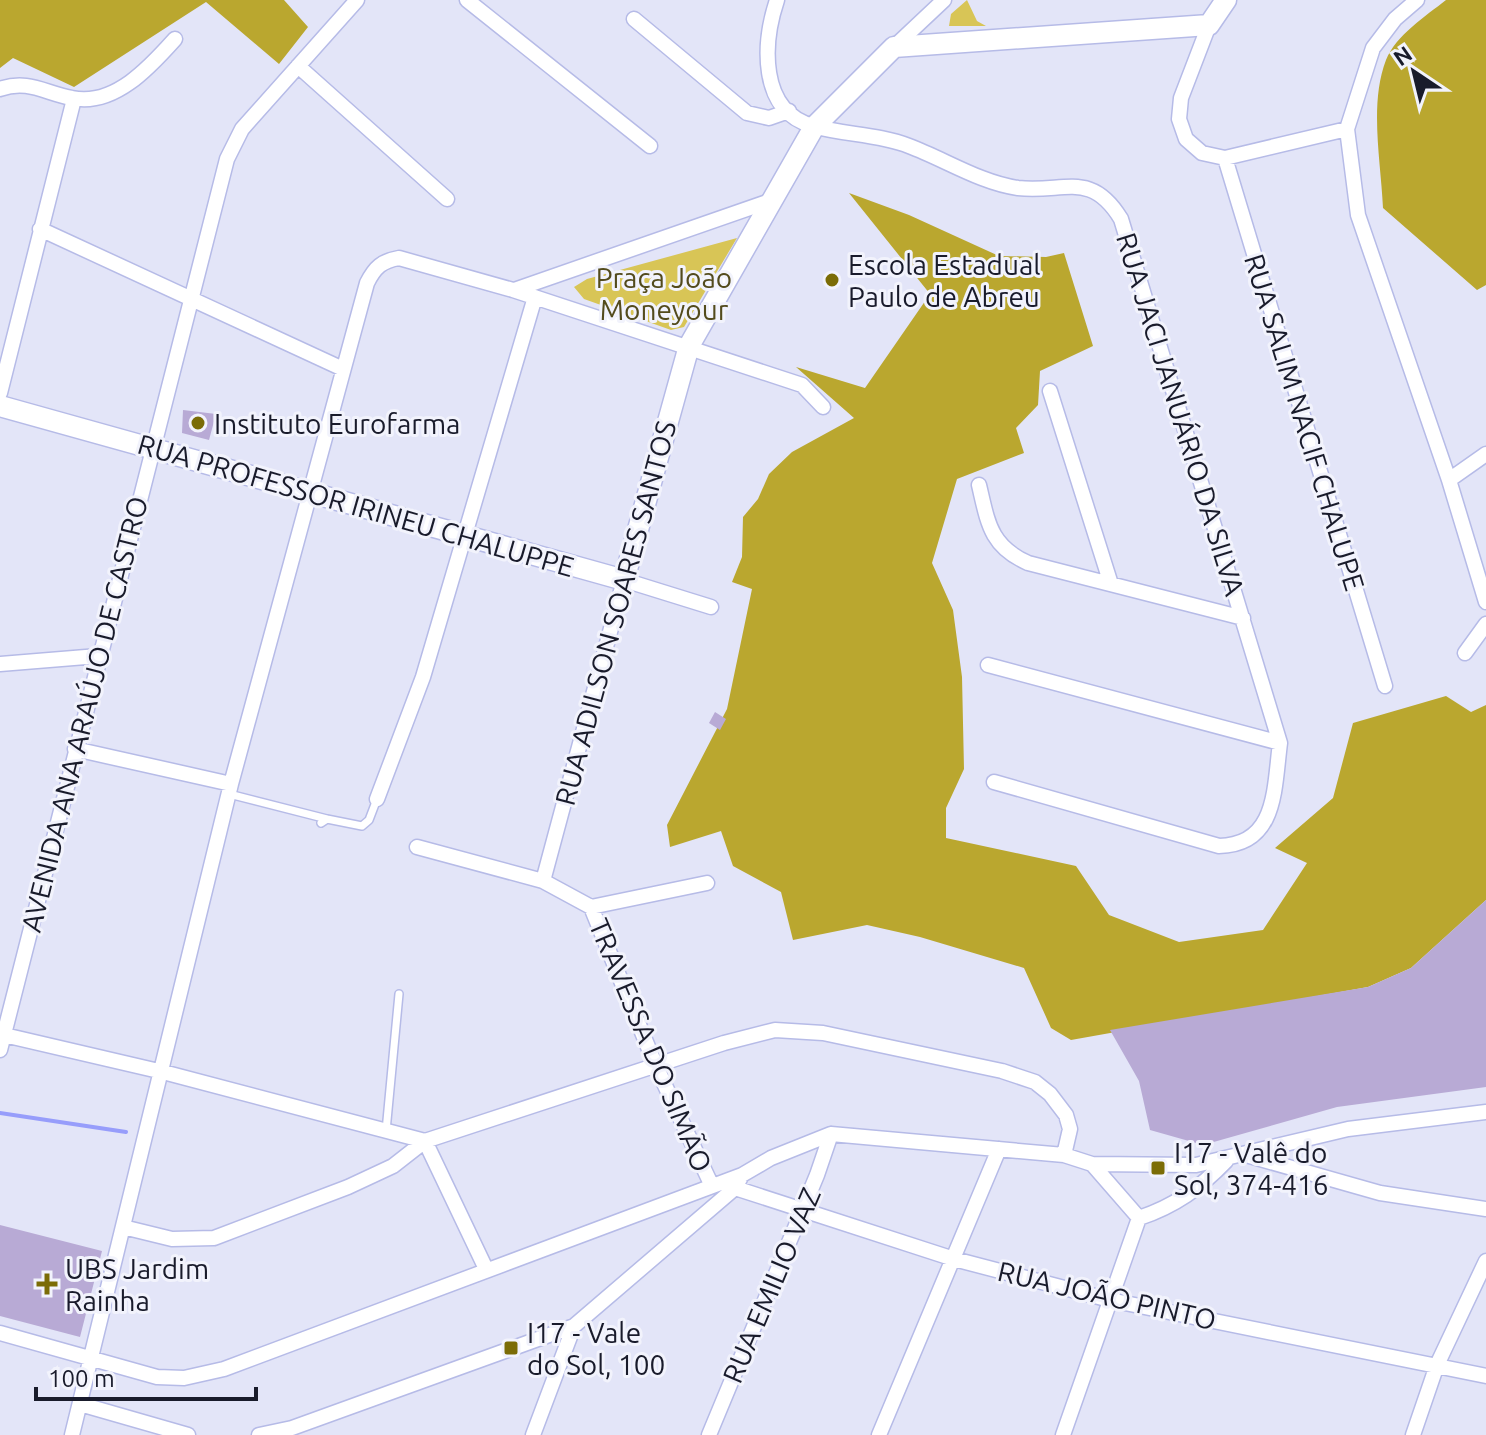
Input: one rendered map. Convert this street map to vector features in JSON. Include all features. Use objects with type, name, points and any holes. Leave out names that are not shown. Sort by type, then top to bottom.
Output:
[{"type":"street","name":"AVENIDA ANA ARAÚJO DE CASTRO","points":[[0,1050],[227,159],[242,129],[357,0]]},
{"type":"street","points":[[777,0],[766,62],[769,79],[797,120],[814,127]]},
{"type":"street","points":[[894,47],[944,0]]},
{"type":"street","points":[[1226,0],[1209,25],[1181,98],[1179,119],[1186,139],[1202,153],[1225,158],[1347,129]]},
{"type":"street","points":[[1417,0],[1395,19],[1373,48],[1347,129],[1358,215],[1449,480],[1486,602]]},
{"type":"street","points":[[473,1],[650,146]]},
{"type":"street","points":[[634,19],[747,113],[769,118],[789,111]]},
{"type":"street","points":[[894,47],[1209,25]]},
{"type":"street","points":[[0,89],[16,83],[38,86],[74,99],[116,92],[140,74],[175,39]]},
{"type":"street","name":"RUA ADILSON SOARES SANTOS","points":[[543,881],[689,346],[814,127],[894,47]]},
{"type":"street","points":[[298,66],[447,199]]},
{"type":"street","points":[[0,393],[74,99]]},
{"type":"street","name":"RUA JACI JANUÁRIO DA SILVA","points":[[814,127],[879,136],[1016,187],[1085,188],[1103,194],[1112,204],[1121,219],[1280,743]]},
{"type":"street","name":"RUA SALIM NACIF CHALUPE","points":[[1225,158],[1385,686]]},
{"type":"street","points":[[513,290],[770,201]]},
{"type":"street","points":[[40,229],[189,301],[343,369]]},
{"type":"street","points":[[72,1435],[230,789],[343,369],[367,283],[374,269],[385,260],[399,258],[513,290],[802,385],[823,407]]},
{"type":"street","points":[[377,799],[423,677],[535,297]]},
{"type":"street","points":[[1050,391],[1110,581]]},
{"type":"street","name":"RUA PROFESSOR IRINEU CHALUPPE","points":[[0,406],[711,607]]},
{"type":"street","points":[[1449,480],[1486,454]]},
{"type":"street","points":[[979,485],[996,541],[1010,555],[1028,563],[1110,581],[1243,618]]},
{"type":"street","points":[[1465,653],[1486,624]]},
{"type":"street","points":[[0,664],[98,656]]},
{"type":"street","points":[[988,665],[1280,743],[1266,820],[1257,835],[1241,845],[1219,846],[994,782]]},
{"type":"street","points":[[75,749],[230,789]]},
{"type":"street","points":[[417,847],[543,881],[591,907],[707,883]]},
{"type":"street","name":"TRAVESSA DO SIMÃO","points":[[591,907],[655,1064],[711,1184]]},
{"type":"street","points":[[123,1227],[172,1239],[214,1238],[348,1187],[393,1166],[425,1141],[655,1064],[775,1030],[823,1033],[1002,1071],[1035,1082],[1050,1094],[1066,1115],[1070,1129],[1064,1155]]},
{"type":"street","points":[[2,1034],[163,1072],[425,1141]]},
{"type":"street","points":[[259,1435],[292,1432],[574,1326],[738,1182],[771,1158],[831,1134],[1064,1155],[1092,1164],[1166,1168],[1227,1161],[1348,1129],[1486,1112]]},
{"type":"street","name":"RUA EMILIO VAZ","points":[[709,1435],[831,1134]]},
{"type":"street","points":[[425,1141],[486,1269]]},
{"type":"street","points":[[879,1435],[999,1149]]},
{"type":"street","points":[[1245,1155],[1380,1193],[1486,1209]]},
{"type":"street","points":[[1139,1218],[1166,1209],[1188,1195],[1227,1161]]},
{"type":"street","points":[[1092,1164],[1139,1218]]},
{"type":"street","points":[[0,1333],[157,1377],[184,1378],[224,1369],[711,1184],[738,1182]]},
{"type":"street","name":"RUA JOÃO PINTO","points":[[738,1182],[801,1211],[954,1259],[1110,1300],[1486,1376]]},
{"type":"street","points":[[1063,1435],[1139,1218]]},
{"type":"street","points":[[1413,1435],[1437,1365],[1486,1261]]},
{"type":"street","points":[[533,1435],[574,1326]]},
{"type":"street","points":[[80,1404],[151,1430],[188,1435]]},
{"type":"lane","points":[[230,789],[324,821],[362,826],[369,820],[377,799]]},
{"type":"lane","points":[[386,1133],[399,994]]},
{"type":"green space","points":[[967,0],[977,21],[986,26],[949,26],[951,14]]},
{"type":"green space","name":"Praça João Moneyour","points":[[737,238],[684,327],[671,330],[584,299],[574,287],[587,279]]},
{"type":"shaded area","points":[[0,0],[284,0],[308,27],[279,64],[206,2],[74,87],[13,58],[0,68]]},
{"type":"shaded area","points":[[1446,0],[1486,0],[1486,285],[1477,290],[1383,208],[1377,114],[1386,60],[1404,34]]},
{"type":"shaded area","points":[[849,193],[909,215],[999,256],[1046,257],[1064,253],[1093,346],[1040,371],[1038,405],[1016,428],[1024,453],[957,479],[932,563],[953,610],[962,677],[964,769],[946,808],[946,838],[1076,866],[1109,915],[1179,942],[1263,930],[1307,863],[1275,848],[1333,798],[1353,723],[1446,696],[1471,712],[1486,705],[1486,900],[1411,968],[1368,987],[1071,1040],[1051,1028],[1024,968],[920,937],[867,925],[793,940],[781,892],[733,866],[721,831],[670,847],[667,825],[727,709],[752,589],[732,582],[742,557],[743,517],[758,499],[769,474],[792,452],[854,418],[796,367],[865,388],[930,294]]},
{"type":"building","name":"Instituto Eurofarma","points":[[183,410],[216,414],[209,440],[182,433]]},
{"type":"building","points":[[715,712],[726,719],[720,730],[709,723]]},
{"type":"building","points":[[1486,900],[1486,1087],[1337,1107],[1203,1145],[1150,1130],[1139,1081],[1110,1030],[1368,987],[1411,968]]},
{"type":"building","name":"UBS Jardim Rainha","points":[[0,1225],[102,1251],[80,1337],[0,1316]]},
{"type":"waterway","points":[[0,1113],[126,1132]]},
{"type":"place","name":"Escola Estadual Paulo de Abreu","points":[[832,280]]},
{"type":"place","name":"Instituto Eurofarma","points":[[198,423]]},
{"type":"place","name":"I17 - Valê do Sol, 374-416","points":[[1158,1168]]},
{"type":"place","name":"UBS Jardim Rainha","points":[[47,1284]]},
{"type":"place","name":"I17 - Vale do Sol, 100","points":[[511,1348]]}]
